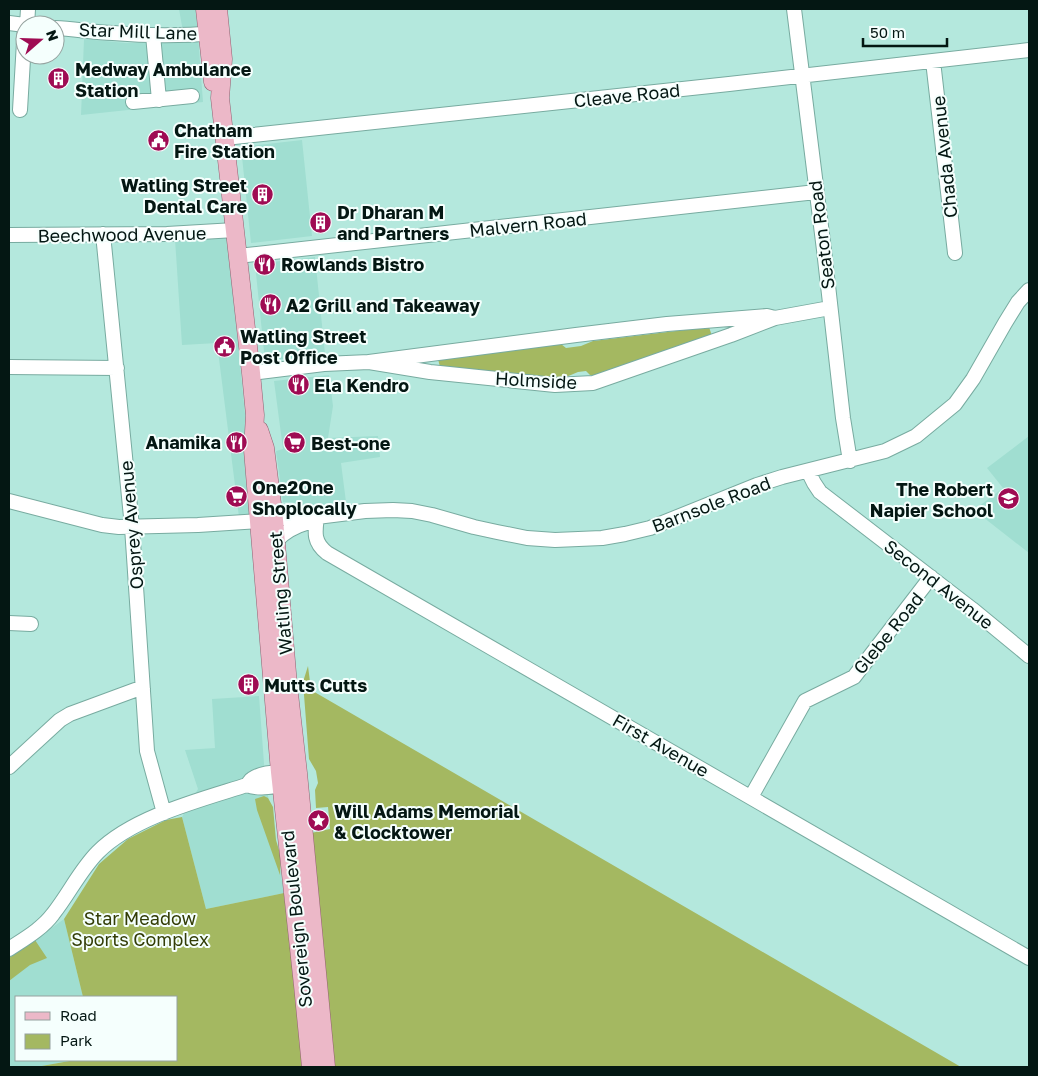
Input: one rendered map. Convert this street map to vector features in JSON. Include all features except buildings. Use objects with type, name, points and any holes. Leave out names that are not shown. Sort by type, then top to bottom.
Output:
[{"type":"main road","name":"Watling Street","points":[[205,9],[214,33]]},
{"type":"main road","name":"Watling Street","points":[[218,9],[214,33],[213,84],[220,98],[255,415],[265,448],[267,521],[289,778]]},
{"type":"main road","name":"Watling Street","points":[[267,521],[276,541],[288,685],[289,778]]},
{"type":"main road","name":"Sovereign Boulevard","points":[[289,778],[303,985],[311,1067]]},
{"type":"main road","name":"Sovereign Boulevard","points":[[289,778],[326,1067]]},
{"type":"street","name":"Seaton Road","points":[[794,9],[843,418],[850,461]]},
{"type":"street","name":"Star Mill Lane","points":[[65,29],[111,33],[194,35],[214,33]]},
{"type":"street","points":[[153,34],[159,100]]},
{"type":"street","name":"Cleave Road","points":[[225,138],[1029,50]]},
{"type":"street","name":"Chada Avenue","points":[[933,61],[955,253]]},
{"type":"street","points":[[20,110],[23,65]]},
{"type":"street","points":[[133,102],[192,96]]},
{"type":"street","name":"Malvern Road","points":[[238,256],[816,192]]},
{"type":"street","name":"Beechwood Avenue","points":[[9,235],[167,234],[235,230]]},
{"type":"street","name":"Osprey Avenue","points":[[103,234],[132,526],[147,751],[164,814]]},
{"type":"street","name":"Barnsole Road","points":[[9,501],[102,525],[198,525],[267,521],[366,511],[407,511],[426,513],[482,529],[528,538],[560,540],[617,536],[650,528],[757,485],[885,451],[916,436],[955,404],[973,378],[1018,302],[1029,290]]},
{"type":"street","name":"Holmside","points":[[369,362],[430,372],[555,385],[593,383],[725,338],[775,318],[830,308]]},
{"type":"street","name":"Holmside","points":[[251,373],[324,364],[369,362],[667,324],[767,316],[775,318]]},
{"type":"street","points":[[721,319],[725,338]]},
{"type":"street","points":[[429,354],[430,372]]},
{"type":"street","points":[[9,367],[117,368]]},
{"type":"street","name":"Second Avenue","points":[[808,471],[820,492],[972,609],[1029,656]]},
{"type":"street","name":"Barnsole Road","points":[[276,541],[286,531],[314,521],[317,516]]},
{"type":"street","name":"First Avenue","points":[[317,516],[314,533],[318,543],[327,553],[1029,958]]},
{"type":"street","name":"Glebe Road","points":[[751,797],[805,701],[854,677],[931,578]]},
{"type":"street","points":[[9,623],[31,624]]},
{"type":"street","points":[[9,767],[60,720],[70,714],[135,690],[143,689]]},
{"type":"street","points":[[9,949],[37,930],[52,915],[84,868],[96,853],[111,840],[139,824],[191,803],[247,785],[253,787],[289,778]]},
{"type":"shaded area","points":[[179,9],[196,9],[203,102],[81,115],[84,39],[126,43],[185,43]]},
{"type":"shaded area","points":[[302,140],[312,236],[251,243],[241,147]]},
{"type":"shaded area","points":[[227,234],[255,514],[239,517],[217,343],[182,345],[175,239]]},
{"type":"shaded area","points":[[315,257],[325,354],[265,361],[255,264]]},
{"type":"shaded area","points":[[329,375],[333,406],[328,438],[378,436],[380,457],[341,463],[346,502],[304,507],[292,502],[283,502],[276,451],[283,449],[274,381]]},
{"type":"shaded area","name":"The Robert Napier School","points":[[1029,436],[1029,553],[974,510],[1003,488],[987,468]]},
{"type":"shaded area","points":[[259,696],[265,777],[284,893],[206,909],[182,817],[198,789],[185,750],[215,748],[212,699]]},
{"type":"shaded area","points":[[64,919],[83,996],[15,996],[15,1061],[69,1061],[36,1067],[9,1067],[9,961]]},
{"type":"green space","points":[[709,327],[712,336],[601,375],[590,375],[586,371],[566,377],[530,376],[440,367],[437,355],[561,344],[566,348],[581,346],[593,341]]},
{"type":"green space","points":[[308,666],[311,690],[961,1067],[335,1067],[311,833],[330,829],[328,807],[316,808],[315,790],[318,783],[316,771],[309,759],[303,682]]},
{"type":"green space","points":[[264,796],[268,798],[273,807],[276,840],[281,857],[280,875],[257,810],[255,799]]},
{"type":"green space","name":"Star Meadow Sports Complex","points":[[182,817],[206,909],[284,893],[303,1067],[36,1067],[69,1061],[178,1061],[178,996],[83,996],[64,919],[99,864],[128,839],[166,820]]},
{"type":"green space","points":[[35,940],[47,958],[30,965],[9,981],[9,958]]},
{"type":"place","name":"Medway Ambulance Station","points":[[59,79]]},
{"type":"place","name":"Chatham Fire Station","points":[[158,140]]},
{"type":"place","name":"Watling Street Dental Care","points":[[263,195]]},
{"type":"place","name":"Dr Dharan M and Partners","points":[[321,222]]},
{"type":"place","name":"Rowlands Bistro","points":[[265,264]]},
{"type":"place","name":"A2 Grill and Takeaway","points":[[270,305]]},
{"type":"place","name":"Watling Street Post Office","points":[[224,346]]},
{"type":"place","name":"Ela Kendro","points":[[298,385]]},
{"type":"place","name":"Anamika","points":[[237,442]]},
{"type":"place","name":"Best-one","points":[[295,443]]},
{"type":"place","name":"One2One Shoplocally","points":[[236,497]]},
{"type":"place","name":"The Robert Napier School","points":[[1009,499]]},
{"type":"place","name":"Mutts Cutts","points":[[248,685]]},
{"type":"place","name":"Will Adams Memorial & Clocktower","points":[[318,821]]}]
